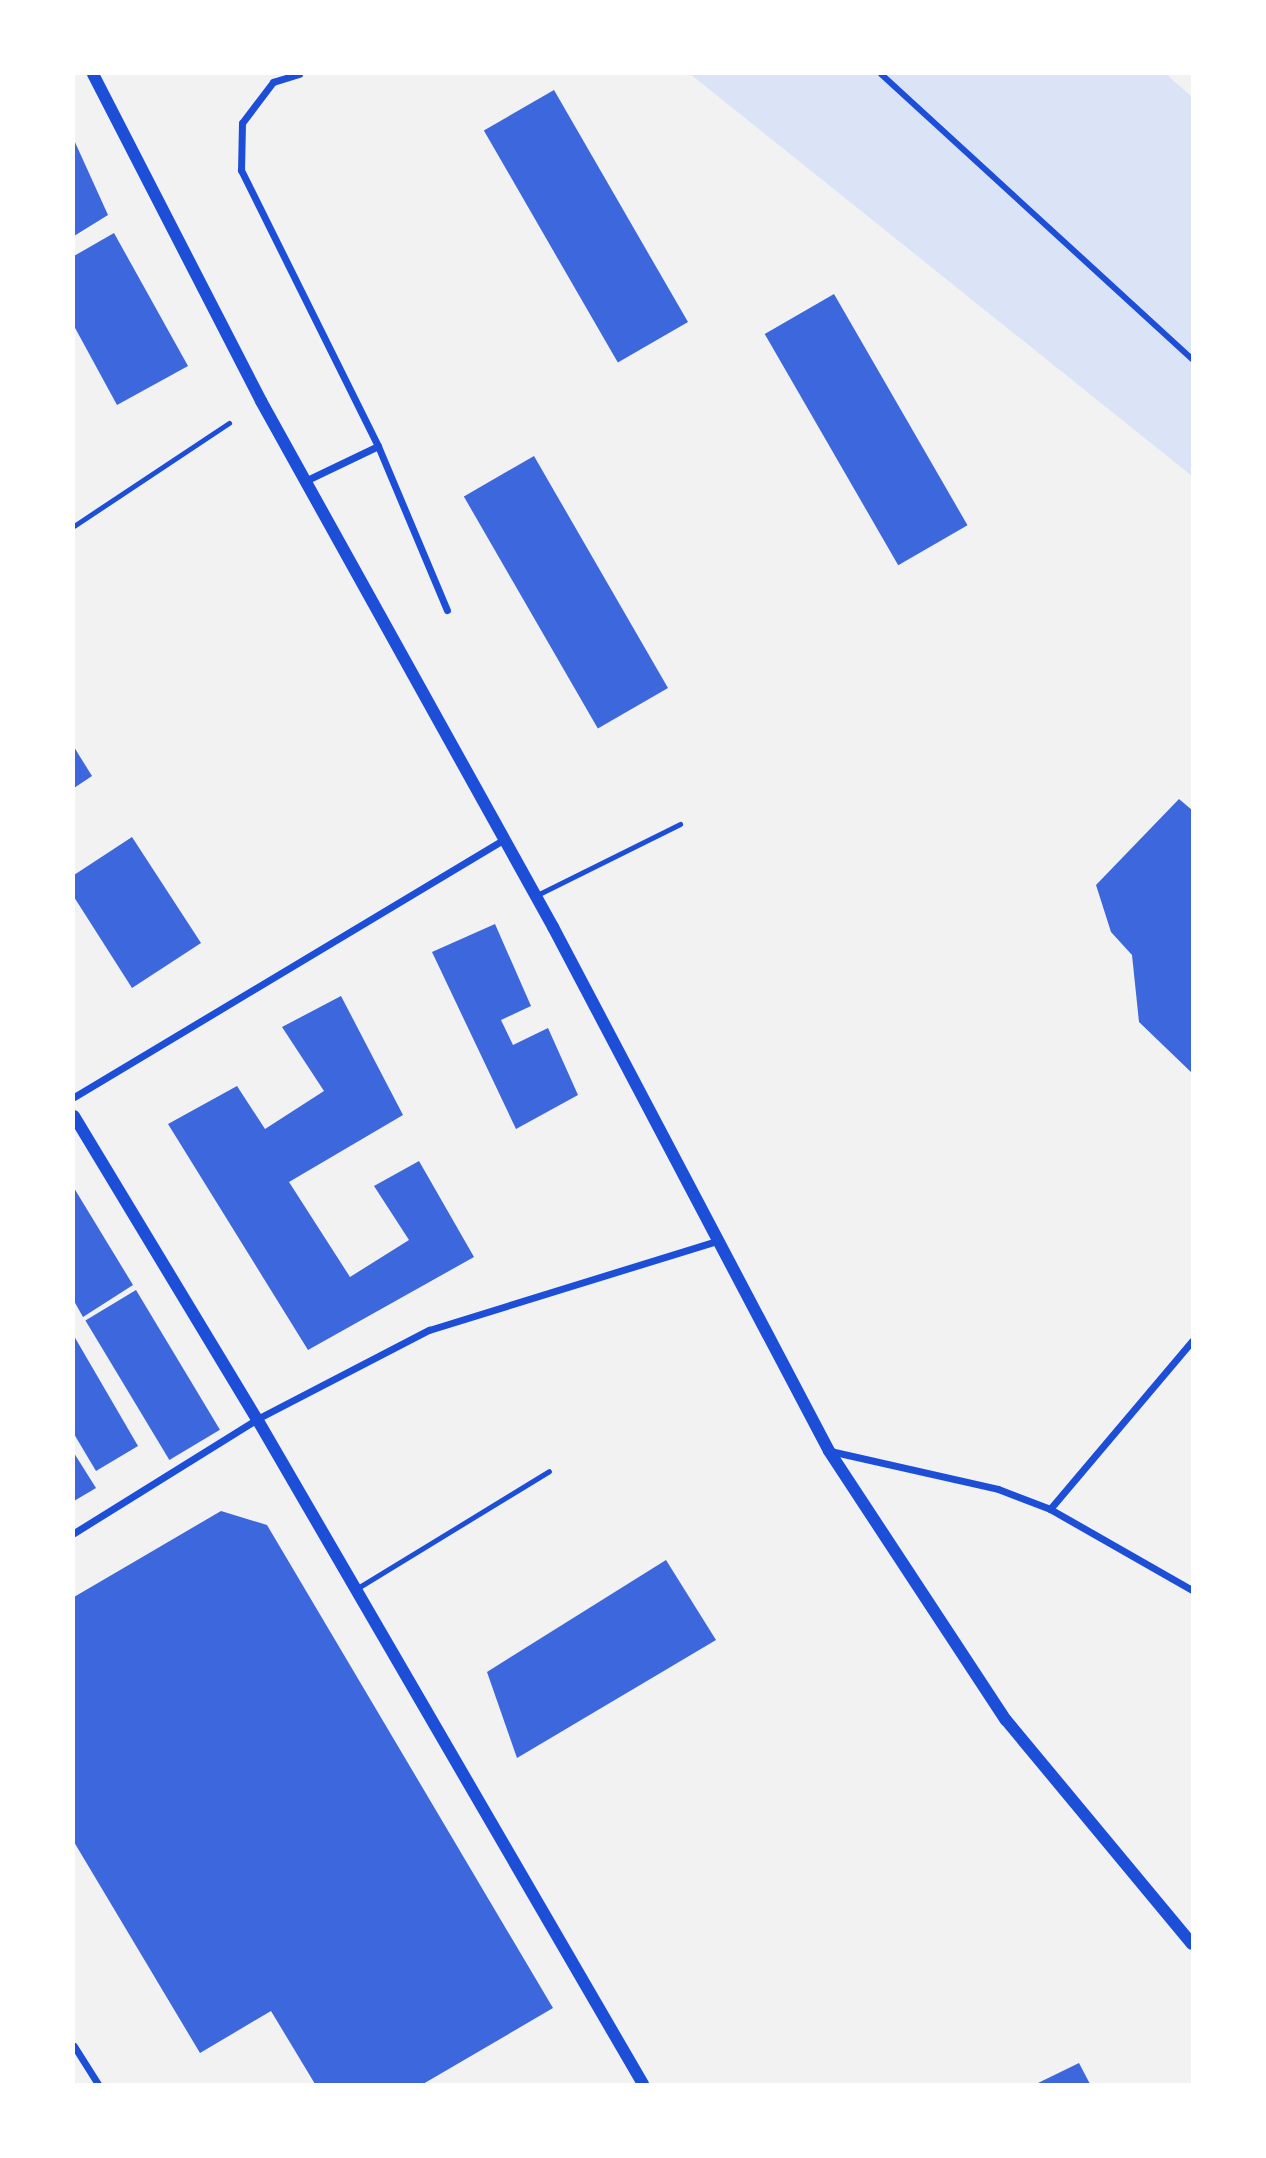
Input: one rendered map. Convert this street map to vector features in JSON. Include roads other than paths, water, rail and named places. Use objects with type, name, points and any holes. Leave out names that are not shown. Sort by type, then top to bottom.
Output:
[{"type":"street","points":[[93,74],[305,481],[535,896],[829,1451],[1006,1720],[1192,1944]]},
{"type":"street","points":[[299,74],[274,82],[242,123],[241,170],[378,446],[447,610]]},
{"type":"street","points":[[881,74],[1192,359]]},
{"type":"street","points":[[305,481],[378,446]]},
{"type":"street","points":[[74,1097],[503,840]]},
{"type":"street","points":[[74,1116],[257,1419],[643,2084]]},
{"type":"street","points":[[74,1533],[257,1419],[429,1330],[716,1241]]},
{"type":"street","points":[[1050,1509],[1192,1342]]},
{"type":"street","points":[[829,1451],[998,1489],[1050,1509],[1192,1590]]},
{"type":"street","points":[[74,2046],[98,2084]]},
{"type":"lane","points":[[535,896],[680,824]]},
{"type":"lane","points":[[356,1589],[549,1471]]}]
